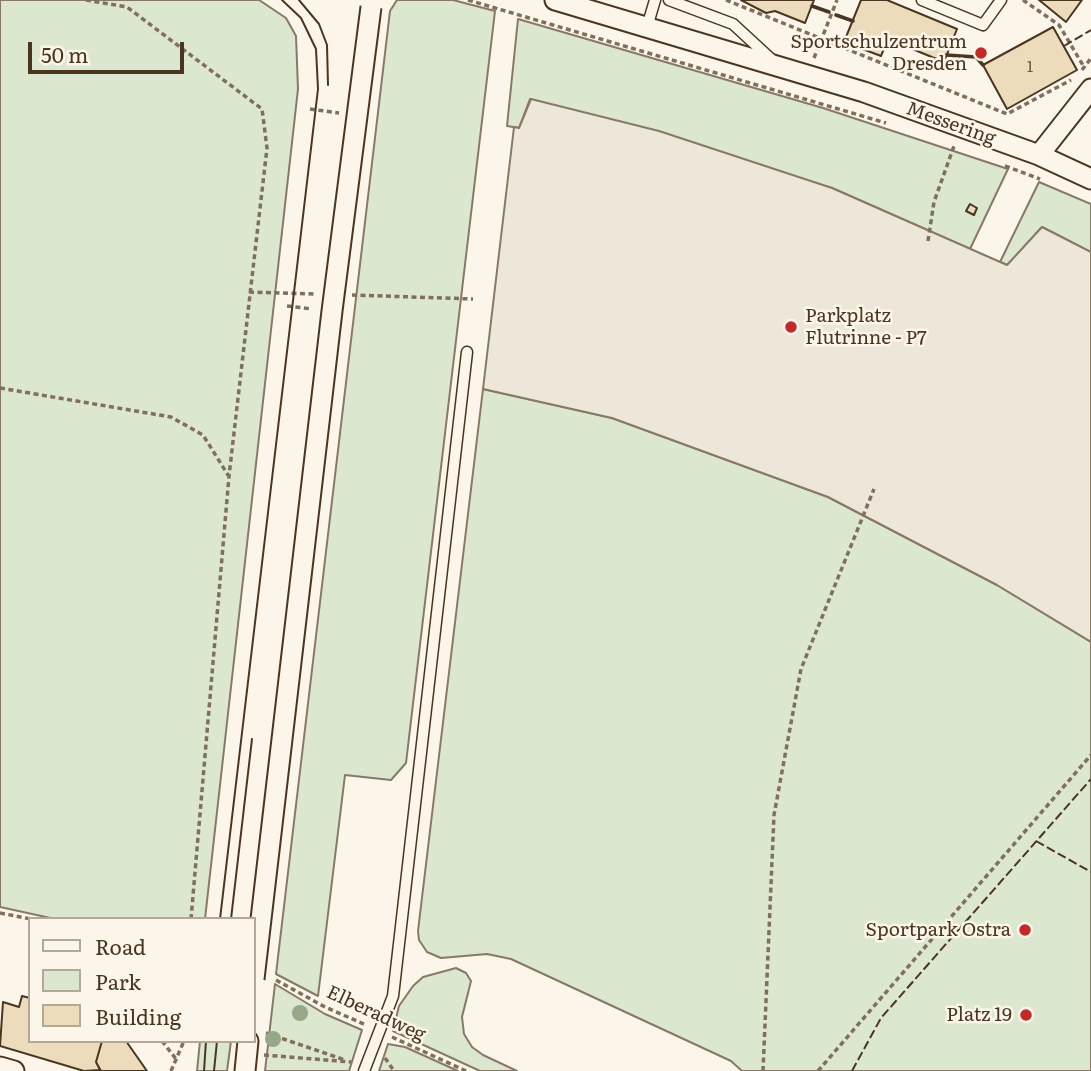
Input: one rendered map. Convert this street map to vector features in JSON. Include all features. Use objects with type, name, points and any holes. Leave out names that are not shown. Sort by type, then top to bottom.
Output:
[{"type":"street","name":"Messering","points":[[555,0],[863,92],[1039,155],[1091,179]]},
{"type":"street","points":[[256,962],[333,300],[372,4]]},
{"type":"street","points":[[1039,155],[1091,89]]},
{"type":"street","points":[[245,1071],[254,1043]]},
{"type":"street","points":[[0,1067],[14,1071]]},
{"type":"lane","points":[[647,27],[655,0]]},
{"type":"lane","points":[[669,0],[733,24],[779,66]]},
{"type":"lane","points":[[922,0],[983,25],[1001,0]]},
{"type":"lane","points":[[365,1068],[393,996],[467,352]]},
{"type":"path","points":[[86,0],[127,7],[262,109],[267,148],[248,292],[229,476],[191,917]]},
{"type":"path","points":[[468,0],[888,124]]},
{"type":"path","points":[[726,0],[1007,114],[1067,82],[1091,58]]},
{"type":"path","points":[[800,97],[838,0]]},
{"type":"path","points":[[1023,0],[1059,25],[1084,67]]},
{"type":"path","points":[[310,109],[356,115]]},
{"type":"path","points":[[928,241],[934,202],[954,146],[965,150]]},
{"type":"path","points":[[1000,164],[1046,181]]},
{"type":"path","points":[[248,292],[333,300],[473,299]]},
{"type":"path","points":[[287,306],[333,300]]},
{"type":"path","points":[[0,388],[171,417],[203,435],[229,476]]},
{"type":"path","points":[[763,1071],[774,815],[801,669],[874,489]]},
{"type":"path","points":[[818,1071],[1091,755]]},
{"type":"path","points":[[0,913],[28,918]]},
{"type":"path","name":"Elberadweg","points":[[276,980],[326,1007],[466,1071]]},
{"type":"path","points":[[256,1037],[365,1068]]},
{"type":"path","points":[[163,1043],[176,1060]]},
{"type":"path","points":[[171,1071],[183,1043]]},
{"type":"path","points":[[267,1056],[350,1062]]},
{"type":"green space","points":[[0,0],[259,0],[286,18],[296,36],[298,89],[205,917],[46,917],[0,907]]},
{"type":"green space","points":[[397,0],[453,0],[495,11],[406,763],[391,780],[345,775],[318,996],[276,974],[390,11]]},
{"type":"green space","points":[[518,19],[823,108],[1008,169],[970,249],[832,188],[530,99],[519,128],[507,126]]},
{"type":"green space","points":[[1039,182],[1091,204],[1091,252],[1042,227],[1008,265],[1000,262]]},
{"type":"green space","points":[[483,389],[612,418],[828,497],[997,585],[1091,642],[1091,1071],[742,1071],[731,1061],[511,959],[487,954],[441,958],[427,952],[419,940],[418,931]]},
{"type":"green space","points":[[456,968],[466,973],[471,981],[462,1017],[464,1034],[472,1047],[483,1055],[517,1071],[480,1071],[393,1031],[399,1006],[413,986],[423,977]]},
{"type":"green space","points":[[275,984],[325,1014],[362,1030],[349,1071],[265,1071]]},
{"type":"green space","points":[[200,1043],[231,1043],[227,1071],[197,1071]]},
{"type":"green space","points":[[388,1044],[405,1047],[458,1071],[379,1071]]},
{"type":"shaded area","name":"Parkplatz Flutrinne - P7","points":[[531,99],[659,131],[832,188],[1007,265],[1042,227],[1091,252],[1091,642],[997,585],[828,497],[612,418],[483,389],[514,127],[519,128]]},
{"type":"building","points":[[741,0],[814,0],[805,23],[775,11],[766,13]]},
{"type":"building","points":[[861,0],[887,0],[957,29],[944,62],[888,39],[881,56],[844,42]]},
{"type":"building","points":[[1039,0],[1082,0],[1066,22]]},
{"type":"building","points":[[1053,27],[1077,70],[1007,109],[983,65]]},
{"type":"building","points":[[970,204],[977,208],[974,215],[966,211]]},
{"type":"building","points":[[22,996],[28,998],[28,1043],[101,1043],[96,1062],[100,1070],[84,1071],[0,1046],[3,1002],[19,1007]]},
{"type":"building","points":[[101,1043],[127,1043],[147,1071],[101,1071],[96,1062]]},
{"type":"tram line","points":[[220,917],[318,89],[316,49],[301,18],[282,0]]},
{"type":"tram line","points":[[299,0],[319,24],[327,45],[328,85]]},
{"type":"tram line","points":[[231,917],[252,739]]},
{"type":"tram line","points":[[204,1071],[206,1043]]},
{"type":"tram line","points":[[214,1071],[217,1043]]},
{"type":"fence","points":[[1064,46],[1091,30]]},
{"type":"fence","points":[[852,1071],[881,1018],[1091,779]]},
{"type":"fence","points":[[1036,841],[1091,872]]},
{"type":"wall","points":[[812,6],[829,12]]},
{"type":"wall","points":[[836,15],[853,21]]},
{"type":"wall","points":[[946,55],[976,57],[983,65]]},
{"type":"place","name":"Sportschulzentrum Dresden","points":[[981,53]]},
{"type":"place","name":"Parkplatz Flutrinne - P7","points":[[791,327]]},
{"type":"place","name":"Sportpark Ostra","points":[[1025,930]]},
{"type":"place","name":"Platz 19","points":[[1026,1015]]}]
